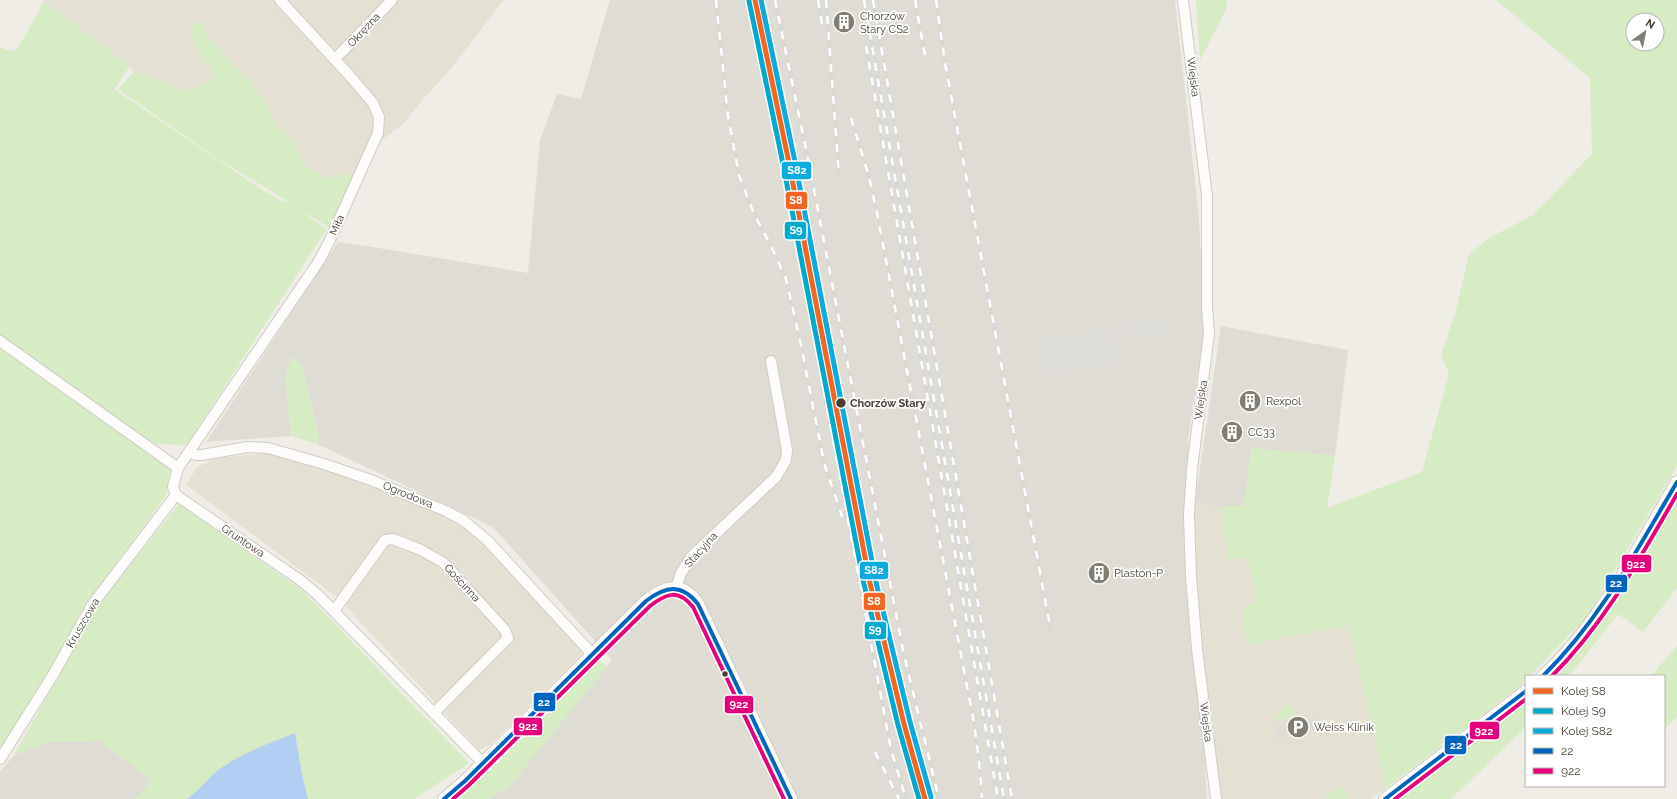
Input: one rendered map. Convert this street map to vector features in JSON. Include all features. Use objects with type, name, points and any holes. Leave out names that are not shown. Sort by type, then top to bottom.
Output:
[{"type":"street","name":"Miła","points":[[190,452],[319,260],[330,240],[378,133],[379,117],[373,103],[335,59],[280,0]]},
{"type":"street","name":"Okrężna","points":[[335,59],[391,0]]},
{"type":"street","name":"Wiejska","points":[[1183,0],[1207,196],[1207,306],[1209,333],[1192,469],[1189,515],[1190,576],[1198,664],[1216,799]]},
{"type":"street","points":[[0,341],[178,468]]},
{"type":"street","name":"Stacyjna","points":[[676,588],[680,573],[686,563],[737,513],[776,478],[786,460],[787,450],[771,361]]},
{"type":"street","name":"Ogrodowa","points":[[190,452],[196,455],[202,455],[247,447],[268,448],[331,466],[446,511],[463,520],[487,540],[593,655]]},
{"type":"street","points":[[176,495],[173,487],[178,468],[190,452]]},
{"type":"street","points":[[1544,675],[1570,649],[1617,583],[1677,482]]},
{"type":"street","name":"Gruntowa","points":[[176,495],[300,580],[334,610],[483,763]]},
{"type":"street","name":"Kruszcowa","points":[[0,759],[53,675],[92,605],[176,495]]},
{"type":"street","name":"Gościnna","points":[[334,610],[385,540],[393,539],[421,550],[444,563],[505,630],[508,638],[434,713]]},
{"type":"street","points":[[444,799],[483,763],[593,655],[633,613],[653,595],[664,589],[676,588],[690,594],[700,608],[791,799]]},
{"type":"street","points":[[1385,799],[1525,692]]},
{"type":"shaded area","points":[[43,0],[504,0],[448,72],[404,123],[378,143],[363,179],[346,173],[336,178],[325,177],[306,166],[293,141],[277,126],[265,103],[251,82],[212,42],[200,20],[201,55],[216,74],[200,88],[183,91],[155,78],[134,72],[130,66]]},
{"type":"shaded area","points":[[610,0],[1175,0],[1199,217],[1204,327],[1188,440],[1207,799],[490,799],[511,784],[612,660],[493,527],[317,444],[319,437],[302,367],[293,356],[285,375],[291,436],[206,442],[338,242],[528,273],[540,140],[557,94],[581,99]]},
{"type":"shaded area","points":[[1163,314],[1168,335],[1127,344],[1122,323]]},
{"type":"shaded area","points":[[1112,326],[1120,363],[1042,376],[1036,340]]},
{"type":"shaded area","points":[[1221,326],[1348,350],[1335,456],[1251,448],[1244,506],[1221,506],[1195,502]]},
{"type":"shaded area","points":[[1251,448],[1335,456],[1285,584],[1246,606],[1243,612],[1246,645],[1349,625],[1386,788],[1371,799],[1219,799],[1193,572],[1195,502],[1221,506],[1244,506]]},
{"type":"shaded area","points":[[269,453],[333,470],[441,513],[465,528],[486,544],[583,652],[490,745],[479,750],[338,598],[186,485],[197,467],[217,458]]},
{"type":"shaded area","name":"Weiss Klinik","points":[[1318,718],[1321,727],[1277,737],[1275,728]]},
{"type":"shaded area","points":[[100,741],[152,781],[135,799],[0,799],[0,772],[14,755],[49,742]]},
{"type":"green space","points":[[1196,0],[1227,0],[1226,10],[1200,60]]},
{"type":"green space","points":[[1496,0],[1677,0],[1677,466],[1588,615],[1531,675],[1525,675],[1525,681],[1520,686],[1386,788],[1349,625],[1246,645],[1243,611],[1246,606],[1257,600],[1248,559],[1228,558],[1221,506],[1244,506],[1251,448],[1335,456],[1327,508],[1422,472],[1449,373],[1441,355],[1456,311],[1469,254],[1491,237],[1533,215],[1592,154],[1590,78]]},
{"type":"green space","points":[[44,1],[130,66],[114,89],[259,188],[279,200],[294,205],[215,157],[118,89],[134,72],[186,90],[192,90],[207,82],[216,74],[201,55],[191,35],[192,26],[200,20],[212,42],[251,82],[265,103],[277,126],[293,141],[306,166],[325,177],[336,178],[346,173],[353,176],[333,230],[301,210],[326,230],[188,443],[181,445],[156,444],[106,412],[0,335],[0,47],[9,51],[15,50],[25,36]]},
{"type":"green space","points":[[0,345],[170,468],[166,495],[100,586],[48,677],[0,750]]},
{"type":"green space","points":[[293,356],[302,367],[319,437],[317,444],[291,436],[285,375]]},
{"type":"green space","points":[[1677,499],[1677,588],[1643,632],[1618,614],[1570,675],[1551,675],[1607,611]]},
{"type":"green space","points":[[179,504],[303,591],[469,763],[414,799],[308,799],[295,733],[252,751],[221,768],[197,792],[187,799],[135,799],[152,781],[100,741],[49,742],[14,755],[98,606]]},
{"type":"green space","points":[[1677,646],[1677,717],[1665,729],[1665,675],[1652,675]]},
{"type":"green space","points":[[600,661],[607,667],[511,784],[490,799],[457,799],[491,770]]},
{"type":"green space","points":[[1291,701],[1294,715],[1293,717],[1272,722]]},
{"type":"green space","points":[[1525,701],[1525,728],[1451,799],[1395,799]]},
{"type":"green space","points":[[1344,788],[1350,799],[1326,799],[1324,795]]},
{"type":"water","points":[[295,733],[308,799],[187,799],[217,771],[230,762],[257,748]]},
{"type":"railway","points":[[716,0],[728,116],[739,175],[754,214],[786,279],[801,345],[824,463],[843,519]]},
{"type":"railway","points":[[747,0],[794,231],[891,750],[906,799]]},
{"type":"railway","points":[[775,0],[808,159],[904,655],[939,799]]},
{"type":"railway","points":[[818,0],[822,24]]},
{"type":"railway","points":[[826,0],[839,175]]},
{"type":"railway","points":[[864,0],[1004,799]]},
{"type":"railway","points":[[873,0],[1012,799]]},
{"type":"railway","points":[[915,0],[925,56]]},
{"type":"railway","points":[[936,0],[945,63],[1050,626]]},
{"type":"railway","points":[[866,46],[998,799]]},
{"type":"railway","points":[[851,118],[869,177],[877,213],[974,723],[982,798]]},
{"type":"railway","points":[[867,600],[885,650]]},
{"type":"railway","points":[[875,752],[899,799]]},
{"type":"rail line","name":"S8","points":[[755,0],[788,158],[870,583],[904,724],[925,799]]},
{"type":"rail line","name":"S82","points":[[761,0],[794,157],[876,582],[910,722],[931,797]]},
{"type":"rail line","name":"S9","points":[[749,1],[782,159],[864,584],[898,725],[919,799]]},
{"type":"transit line","name":"22","points":[[1544,675],[1582,632],[1600,608],[1632,558],[1677,482]]},
{"type":"transit line","name":"922","points":[[1553,675],[1571,656],[1605,612],[1635,566],[1677,494]]},
{"type":"transit line","name":"22","points":[[444,799],[465,781],[646,601],[660,592],[673,589],[686,593],[698,604],[791,799]]},
{"type":"transit line","name":"922","points":[[453,799],[650,606],[662,598],[672,595],[682,597],[693,607],[784,799]]},
{"type":"transit line","name":"22","points":[[1385,799],[1525,692]]},
{"type":"transit line","name":"922","points":[[1395,799],[1525,700]]},
{"type":"place","name":"Chorzów Stary CS2","points":[[844,22]]},
{"type":"place","name":"Rexpol","points":[[1250,401]]},
{"type":"place","name":"Chorzów Stary","points":[[841,403]]},
{"type":"place","name":"CC33","points":[[1232,432]]},
{"type":"place","name":"Plaston-P","points":[[1099,573]]},
{"type":"place","name":"Weiss Klinik","points":[[1298,727]]}]
